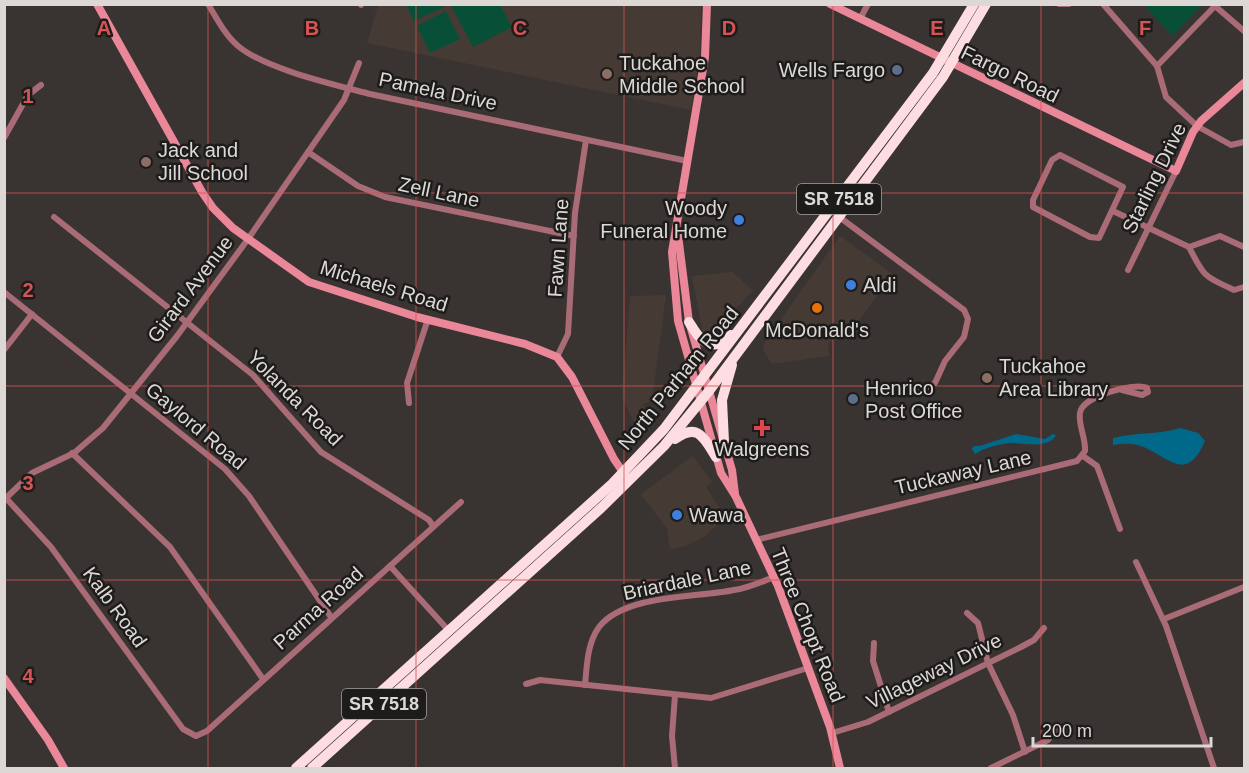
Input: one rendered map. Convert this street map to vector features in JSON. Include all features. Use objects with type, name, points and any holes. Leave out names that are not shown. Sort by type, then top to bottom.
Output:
[{"type":"highway","name":"North Parham Road","points":[[947,62],[974,4]]},
{"type":"highway","name":"North Parham Road","points":[[306,767],[664,446],[735,356],[835,214],[947,62],[986,4]]},
{"type":"highway","name":"North Parham Road","points":[[627,477],[758,307],[835,214]]},
{"type":"highway","points":[[689,322],[701,340],[711,345],[719,345],[725,342],[742,320],[758,307]]},
{"type":"highway","points":[[724,442],[722,400],[735,356]]},
{"type":"highway","points":[[664,446],[684,432],[692,431],[704,437],[716,457]]},
{"type":"street","name":"Michaels Road","points":[[97,4],[202,192],[221,218],[248,239],[297,274],[322,288],[525,344],[558,357]]},
{"type":"street","name":"Pamela Drive","points":[[208,4],[223,30],[247,52],[350,88],[687,160]]},
{"type":"street","name":"Three Chopt Road","points":[[707,4],[705,57],[672,252],[676,304],[700,402],[721,473],[736,497],[774,577],[832,733],[840,768]]},
{"type":"street","name":"Fargo Road","points":[[830,4],[1176,171]]},
{"type":"street","points":[[860,19],[868,4]]},
{"type":"street","points":[[1059,4],[1066,7],[1069,4]]},
{"type":"street","points":[[1103,4],[1157,66],[1166,97],[1197,126],[1227,143],[1235,145],[1245,142]]},
{"type":"street","points":[[1157,66],[1215,6],[1245,31]]},
{"type":"street","name":"Girard Avenue","points":[[5,497],[32,473],[72,453],[96,437],[132,393],[248,239],[308,152],[350,88],[359,63]]},
{"type":"street","name":"Starling Drive","points":[[1128,270],[1197,126],[1245,83]]},
{"type":"street","points":[[4,138],[28,95],[41,85]]},
{"type":"street","name":"Fawn Lane","points":[[558,357],[568,334],[574,236],[586,140]]},
{"type":"street","name":"Zell Lane","points":[[308,152],[358,186],[385,197],[574,236]]},
{"type":"street","points":[[1060,155],[1122,185],[1123,189],[1113,211],[1101,235],[1096,239],[1035,210],[1032,204],[1052,160],[1060,155]]},
{"type":"street","points":[[1113,211],[1189,246],[1204,275],[1234,290],[1245,287]]},
{"type":"street","points":[[835,214],[964,310],[968,320],[964,337],[945,361],[935,383],[917,393]]},
{"type":"street","name":"Yolanda Road","points":[[54,217],[265,387],[321,452],[429,520],[433,526]]},
{"type":"street","name":"Three Chopt Road","points":[[677,226],[689,322],[724,442],[736,497]]},
{"type":"street","points":[[1189,246],[1220,236],[1245,247]]},
{"type":"street","name":"Gaylord Road","points":[[4,292],[132,393],[238,482],[331,617]]},
{"type":"street","points":[[4,350],[32,314]]},
{"type":"street","points":[[409,403],[406,384],[428,319]]},
{"type":"street","points":[[558,357],[572,377],[614,459],[627,477]]},
{"type":"street","points":[[1120,529],[1097,466],[1083,456],[1085,441],[1079,414],[1083,403],[1094,397],[1122,390]]},
{"type":"street","points":[[72,453],[170,547],[263,679]]},
{"type":"street","name":"Tuckaway Lane","points":[[756,540],[1074,463],[1083,456]]},
{"type":"street","name":"Kalb Road","points":[[5,497],[51,547],[183,729],[196,736]]},
{"type":"street","name":"Parma Road","points":[[196,736],[207,731],[461,501]]},
{"type":"street","points":[[1136,562],[1164,619],[1214,768]]},
{"type":"street","points":[[390,566],[453,635]]},
{"type":"street","name":"Briardale Lane","points":[[585,685],[592,641],[599,628],[615,613],[635,605],[734,590],[774,577]]},
{"type":"street","points":[[1164,619],[1245,587]]},
{"type":"street","points":[[967,613],[980,628],[988,663],[1013,715],[1025,752]]},
{"type":"street","name":"Villageway Drive","points":[[832,733],[853,728],[890,712],[1034,640],[1044,628]]},
{"type":"street","points":[[874,644],[873,661],[890,712]]},
{"type":"street","points":[[526,684],[540,680],[675,695],[720,696],[808,668]]},
{"type":"street","points":[[4,678],[64,768]]},
{"type":"street","points":[[675,695],[672,736],[675,768]]},
{"type":"street","points":[[990,768],[1048,740],[1059,726]]},
{"type":"shaded area","name":"Tuckahoe Middle School","points":[[378,5],[701,5],[700,55],[691,110],[367,43]]},
{"type":"shaded area","points":[[840,236],[893,274],[849,334],[828,343],[829,356],[772,364],[763,350],[764,343]]},
{"type":"shaded area","points":[[732,272],[753,290],[732,313],[723,331],[703,334],[692,276]]},
{"type":"shaded area","points":[[666,295],[652,400],[643,404],[649,417],[638,432],[622,397],[630,296]]},
{"type":"shaded area","points":[[693,456],[712,482],[706,487],[725,516],[706,536],[686,546],[670,549],[667,529],[641,494]]},
{"type":"green space","points":[[406,5],[443,5],[444,7],[414,21]]},
{"type":"green space","points":[[451,5],[500,5],[512,27],[473,47]]},
{"type":"green space","points":[[1144,5],[1202,5],[1172,36]]},
{"type":"green space","points":[[446,11],[460,39],[430,53],[417,26]]},
{"type":"water","points":[[1180,428],[1198,433],[1205,441],[1192,461],[1186,464],[1172,462],[1138,445],[1113,445],[1113,438]]},
{"type":"water","points":[[1016,434],[1045,439],[1053,434],[1056,435],[1042,444],[1003,444],[975,454],[972,449],[974,446]]},
{"type":"place","name":"Wells Fargo","points":[[897,70]]},
{"type":"place","name":"Tuckahoe Middle School","points":[[607,74]]},
{"type":"place","name":"Jack and Jill School","points":[[146,162]]},
{"type":"place","name":"Woody Funeral Home","points":[[739,220]]},
{"type":"place","name":"Aldi","points":[[851,285]]},
{"type":"place","name":"McDonald's","points":[[817,308]]},
{"type":"place","name":"Tuckahoe Area Library","points":[[987,378]]},
{"type":"place","name":"Henrico Post Office","points":[[853,399]]},
{"type":"place","name":"Walgreens","points":[[762,428]]},
{"type":"place","name":"Wawa","points":[[677,515]]}]
